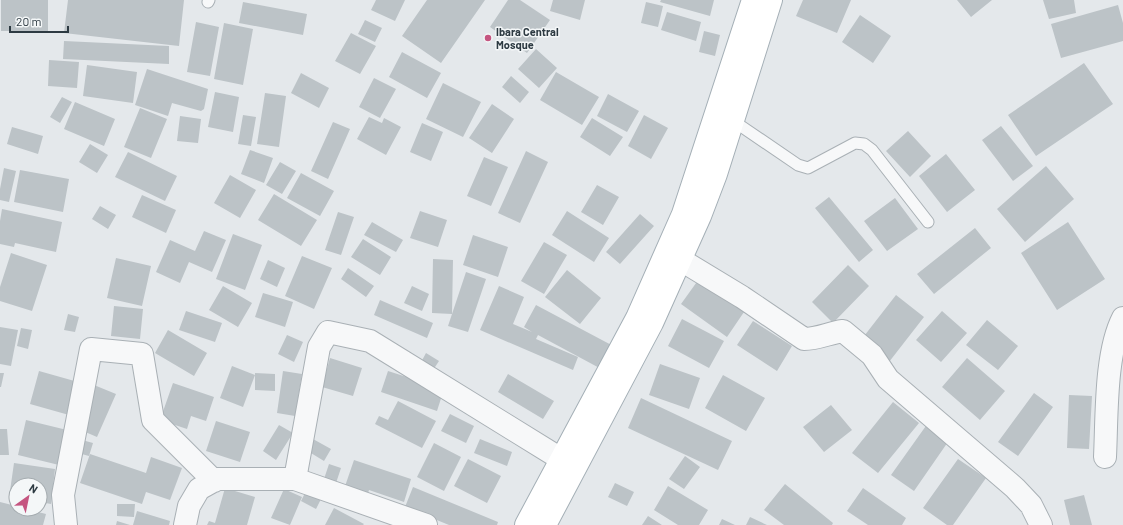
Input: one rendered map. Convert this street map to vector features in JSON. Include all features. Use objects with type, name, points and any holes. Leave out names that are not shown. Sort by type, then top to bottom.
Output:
[{"type":"main road","points":[[526,525],[637,318],[683,214],[753,0]]},
{"type":"main road","points":[[545,525],[652,323],[681,260],[716,174],[771,0]]},
{"type":"street","points":[[681,260],[742,297],[804,339],[815,339],[828,333],[842,331],[852,338],[872,355],[888,379],[1016,488],[1030,505],[1041,525]]},
{"type":"street","points":[[1105,456],[1110,370],[1116,331],[1123,318]]},
{"type":"street","points":[[295,479],[319,347],[328,332],[370,341],[561,459]]},
{"type":"street","points":[[66,525],[63,495],[91,348],[142,354],[153,420],[214,481]]},
{"type":"street","points":[[185,525],[189,506],[199,489],[217,479],[295,479],[426,525]]},
{"type":"lane","points":[[732,120],[798,165],[808,168],[855,143],[864,144],[872,150],[928,222]]},
{"type":"building","points":[[1,0],[48,0],[48,31],[1,31]]},
{"type":"building","points":[[68,0],[184,0],[179,46],[64,33]]},
{"type":"building","points":[[376,0],[405,0],[395,21],[371,10]]},
{"type":"building","points":[[427,0],[485,0],[441,63],[402,36]]},
{"type":"building","points":[[508,0],[520,0],[550,20],[527,53],[490,27]]},
{"type":"building","points":[[553,0],[585,0],[580,20],[550,11]]},
{"type":"building","points":[[661,0],[714,0],[710,16],[660,2]]},
{"type":"building","points":[[803,0],[851,0],[837,33],[796,16]]},
{"type":"building","points":[[957,0],[992,0],[971,17]]},
{"type":"building","points":[[1043,0],[1074,0],[1076,13],[1049,19]]},
{"type":"building","points":[[243,2],[307,14],[303,35],[239,23]]},
{"type":"building","points":[[646,2],[663,6],[658,27],[641,23]]},
{"type":"building","points":[[1118,5],[1123,23],[1123,41],[1061,58],[1051,24]]},
{"type":"building","points":[[667,12],[701,22],[696,41],[661,30]]},
{"type":"building","points":[[860,15],[891,36],[873,63],[842,42]]},
{"type":"building","points":[[365,20],[382,28],[375,42],[358,34]]},
{"type":"building","points":[[196,22],[219,27],[210,76],[187,72]]},
{"type":"building","points":[[224,23],[253,29],[243,85],[214,79]]},
{"type":"building","points":[[704,31],[720,35],[715,56],[699,52]]},
{"type":"building","points":[[351,33],[376,46],[360,74],[335,61]]},
{"type":"building","points":[[64,41],[169,46],[169,64],[63,59]]},
{"type":"building","points":[[536,49],[557,68],[539,88],[518,69]]},
{"type":"building","points":[[402,52],[441,73],[427,98],[389,77]]},
{"type":"building","points":[[49,60],[79,62],[77,88],[48,86]]},
{"type":"building","points":[[1084,63],[1113,104],[1036,156],[1008,115]]},
{"type":"building","points":[[87,65],[137,72],[133,103],[83,96]]},
{"type":"building","points":[[147,69],[208,89],[204,109],[201,111],[172,103],[168,116],[135,105]]},
{"type":"building","points":[[556,72],[599,97],[582,125],[540,100]]},
{"type":"building","points":[[301,73],[329,88],[319,108],[291,93]]},
{"type":"building","points":[[511,76],[529,92],[520,103],[502,87]]},
{"type":"building","points":[[374,78],[396,89],[380,118],[359,107]]},
{"type":"building","points":[[443,83],[481,102],[463,137],[426,119]]},
{"type":"building","points":[[215,92],[239,97],[233,132],[208,127]]},
{"type":"building","points":[[265,93],[286,96],[279,147],[257,144]]},
{"type":"building","points":[[608,94],[639,111],[627,132],[597,116]]},
{"type":"building","points":[[62,97],[72,102],[60,123],[50,117]]},
{"type":"building","points":[[75,102],[115,119],[104,146],[64,129]]},
{"type":"building","points":[[492,104],[514,119],[492,153],[469,138]]},
{"type":"building","points":[[140,108],[167,119],[151,158],[124,147]]},
{"type":"building","points":[[243,115],[256,117],[251,146],[238,144]]},
{"type":"building","points":[[644,115],[668,128],[651,159],[628,146]]},
{"type":"building","points":[[180,116],[201,119],[198,143],[177,141]]},
{"type":"building","points":[[369,117],[382,123],[384,118],[401,127],[386,155],[357,139]]},
{"type":"building","points":[[592,118],[623,137],[610,156],[580,137]]},
{"type":"building","points":[[333,122],[350,129],[328,179],[311,171]]},
{"type":"building","points":[[422,123],[443,132],[431,161],[410,152]]},
{"type":"building","points":[[1001,126],[1033,166],[1013,181],[982,140]]},
{"type":"building","points":[[12,127],[43,136],[38,154],[7,144]]},
{"type":"building","points":[[908,131],[931,156],[910,177],[886,151]]},
{"type":"building","points":[[90,144],[108,155],[97,173],[79,162]]},
{"type":"building","points":[[250,150],[273,158],[264,183],[241,174]]},
{"type":"building","points":[[526,151],[548,162],[520,223],[498,213]]},
{"type":"building","points":[[128,152],[177,176],[165,201],[115,177]]},
{"type":"building","points":[[946,154],[975,190],[947,212],[919,176]]},
{"type":"building","points":[[484,157],[508,167],[491,206],[467,196]]},
{"type":"building","points":[[280,162],[296,171],[282,194],[266,185]]},
{"type":"building","points":[[1046,166],[1074,199],[1025,242],[997,209]]},
{"type":"building","points":[[4,168],[16,171],[9,202],[0,200],[0,189]]},
{"type":"building","points":[[20,170],[69,179],[63,212],[14,202]]},
{"type":"building","points":[[301,173],[334,191],[320,216],[287,198]]},
{"type":"building","points":[[230,175],[256,190],[240,218],[214,203]]},
{"type":"building","points":[[597,185],[619,197],[603,225],[581,212]]},
{"type":"building","points":[[274,194],[317,220],[301,246],[258,220]]},
{"type":"building","points":[[142,195],[176,210],[166,233],[132,217]]},
{"type":"building","points":[[829,197],[873,250],[859,262],[815,208]]},
{"type":"building","points":[[895,198],[918,229],[887,251],[864,221]]},
{"type":"building","points":[[100,206],[116,215],[108,229],[92,219]]},
{"type":"building","points":[[2,209],[62,222],[56,252],[15,243],[14,247],[0,244],[0,221]]},
{"type":"building","points":[[420,211],[447,220],[438,247],[410,238]]},
{"type":"building","points":[[567,211],[609,238],[594,262],[552,235]]},
{"type":"building","points":[[338,212],[354,217],[341,255],[325,250]]},
{"type":"building","points":[[640,214],[654,226],[620,264],[606,252]]},
{"type":"building","points":[[372,222],[403,240],[396,252],[364,235]]},
{"type":"building","points":[[1068,222],[1105,279],[1057,310],[1021,253]]},
{"type":"building","points":[[975,228],[991,248],[934,294],[917,274]]},
{"type":"building","points":[[204,231],[226,240],[212,272],[189,262],[180,283],[156,272],[170,240],[195,251]]},
{"type":"building","points":[[233,234],[262,245],[245,290],[216,279]]},
{"type":"building","points":[[473,235],[508,247],[498,277],[463,265]]},
{"type":"building","points":[[363,239],[391,257],[380,275],[351,257]]},
{"type":"building","points":[[544,242],[567,255],[544,294],[521,281]]},
{"type":"building","points":[[11,253],[47,265],[32,311],[0,301],[0,287]]},
{"type":"building","points":[[302,256],[332,268],[314,309],[285,296]]},
{"type":"building","points":[[116,258],[151,266],[142,306],[107,298]]},
{"type":"building","points":[[433,259],[453,260],[452,314],[432,313]]},
{"type":"building","points":[[268,260],[285,268],[277,287],[260,279]]},
{"type":"building","points":[[848,265],[869,286],[833,323],[812,302]]},
{"type":"building","points":[[348,268],[374,286],[366,297],[341,279]]},
{"type":"building","points":[[567,270],[601,298],[580,324],[545,297]]},
{"type":"building","points":[[466,272],[486,279],[468,332],[448,326]]},
{"type":"building","points":[[699,279],[744,312],[727,337],[681,304]]},
{"type":"building","points":[[223,286],[252,303],[238,327],[209,310]]},
{"type":"building","points":[[412,286],[429,294],[422,311],[404,303]]},
{"type":"building","points":[[499,286],[524,297],[513,324],[532,332],[524,327],[536,305],[617,348],[605,371],[538,335],[536,339],[578,357],[573,370],[480,330]]},
{"type":"building","points":[[263,293],[293,302],[285,327],[255,317]]},
{"type":"building","points":[[896,295],[924,317],[889,362],[861,340]]},
{"type":"building","points":[[380,300],[433,323],[427,338],[374,315]]},
{"type":"building","points":[[114,306],[143,309],[140,339],[111,336]]},
{"type":"building","points":[[186,311],[222,323],[215,342],[179,330]]},
{"type":"building","points":[[942,311],[967,333],[941,362],[916,340]]},
{"type":"building","points":[[68,314],[79,317],[75,332],[64,330]]},
{"type":"building","points":[[682,319],[724,341],[709,368],[668,346]]},
{"type":"building","points":[[987,320],[1018,346],[998,370],[966,345]]},
{"type":"building","points":[[753,321],[792,346],[777,371],[737,345]]},
{"type":"building","points":[[0,327],[18,330],[11,366],[0,364]]},
{"type":"building","points":[[21,328],[32,330],[28,349],[17,346]]},
{"type":"building","points":[[168,330],[207,353],[194,376],[155,353]]},
{"type":"building","points":[[287,335],[303,342],[294,362],[278,354]]},
{"type":"building","points":[[426,353],[439,361],[431,373],[419,366]]},
{"type":"building","points":[[330,358],[362,368],[353,396],[322,387]]},
{"type":"building","points":[[967,358],[1005,391],[980,420],[942,387]]},
{"type":"building","points":[[660,364],[700,378],[689,409],[649,395]]},
{"type":"building","points":[[232,366],[255,375],[243,407],[220,398]]},
{"type":"building","points":[[39,371],[78,382],[69,415],[30,404]]},
{"type":"building","points":[[283,371],[302,374],[295,416],[277,413]]},
{"type":"building","points":[[388,371],[444,389],[437,411],[381,392]]},
{"type":"building","points":[[0,373],[4,373],[1,387],[0,387]]},
{"type":"building","points":[[255,373],[275,374],[275,391],[255,390]]},
{"type":"building","points":[[508,374],[554,401],[543,419],[498,392]]},
{"type":"building","points":[[723,375],[765,398],[746,431],[705,408]]},
{"type":"building","points":[[173,383],[214,397],[206,421],[191,416],[187,429],[160,420]]},
{"type":"building","points":[[94,385],[116,394],[97,437],[76,428]]},
{"type":"building","points":[[1034,393],[1053,407],[1018,456],[998,442]]},
{"type":"building","points":[[1069,395],[1092,396],[1089,449],[1067,448]]},
{"type":"building","points":[[641,398],[732,441],[718,470],[628,428]]},
{"type":"building","points":[[398,401],[436,421],[422,448],[375,424],[379,416],[388,420]]},
{"type":"building","points":[[893,402],[919,423],[878,473],[852,453]]},
{"type":"building","points":[[831,405],[852,430],[824,452],[803,427]]},
{"type":"building","points":[[450,414],[474,426],[466,443],[441,431]]},
{"type":"building","points":[[26,420],[67,430],[59,465],[18,455]]},
{"type":"building","points":[[216,421],[250,432],[240,462],[206,451]]},
{"type":"building","points":[[928,423],[950,439],[914,491],[891,475]]},
{"type":"building","points":[[279,425],[293,433],[276,460],[263,451]]},
{"type":"building","points":[[0,429],[7,429],[9,455],[0,455]]},
{"type":"building","points":[[313,439],[331,449],[324,461],[306,450]]},
{"type":"building","points":[[480,439],[512,452],[507,466],[474,453]]},
{"type":"building","points":[[82,440],[93,443],[89,456],[78,453]]},
{"type":"building","points":[[434,443],[461,457],[444,491],[417,477]]},
{"type":"building","points":[[90,454],[146,473],[151,457],[182,468],[170,500],[146,492],[142,504],[80,483]]},
{"type":"building","points":[[685,456],[700,467],[684,489],[669,479]]},
{"type":"building","points":[[468,459],[501,476],[487,503],[454,486]]},
{"type":"building","points":[[958,459],[986,478],[953,525],[947,525],[923,508]]},
{"type":"building","points":[[354,460],[411,479],[404,502],[369,490],[365,503],[342,495]]},
{"type":"building","points":[[14,463],[55,469],[51,504],[48,503],[48,477],[12,477]]},
{"type":"building","points":[[329,464],[341,468],[336,483],[324,479]]},
{"type":"building","points":[[615,483],[634,492],[627,506],[608,497]]},
{"type":"building","points":[[785,484],[833,523],[832,525],[784,525],[764,510]]},
{"type":"building","points":[[668,486],[708,510],[699,525],[678,525],[654,510]]},
{"type":"building","points":[[413,487],[498,522],[497,525],[449,525],[405,507]]},
{"type":"building","points":[[225,488],[255,497],[247,525],[207,525],[209,521],[215,523]]},
{"type":"building","points":[[863,488],[906,518],[902,525],[868,525],[847,511]]},
{"type":"building","points":[[284,489],[302,497],[290,525],[271,518]]},
{"type":"building","points":[[306,491],[321,499],[316,509],[301,501]]},
{"type":"building","points":[[1084,495],[1092,525],[1070,525],[1064,500]]},
{"type":"building","points":[[0,502],[8,504],[8,517],[45,517],[43,525],[0,525]]},
{"type":"building","points":[[117,504],[135,504],[134,517],[117,516]]},
{"type":"building","points":[[334,508],[364,524],[325,525]]},
{"type":"building","points":[[137,511],[170,521],[169,525],[133,525]]},
{"type":"building","points":[[648,516],[662,525],[642,525]]},
{"type":"building","points":[[750,517],[767,525],[746,525]]},
{"type":"building","points":[[722,519],[735,525],[719,525]]},
{"type":"building","points":[[117,521],[130,525],[116,525]]},
{"type":"place","name":"Ibara Central Mosque","points":[[488,38]]}]
